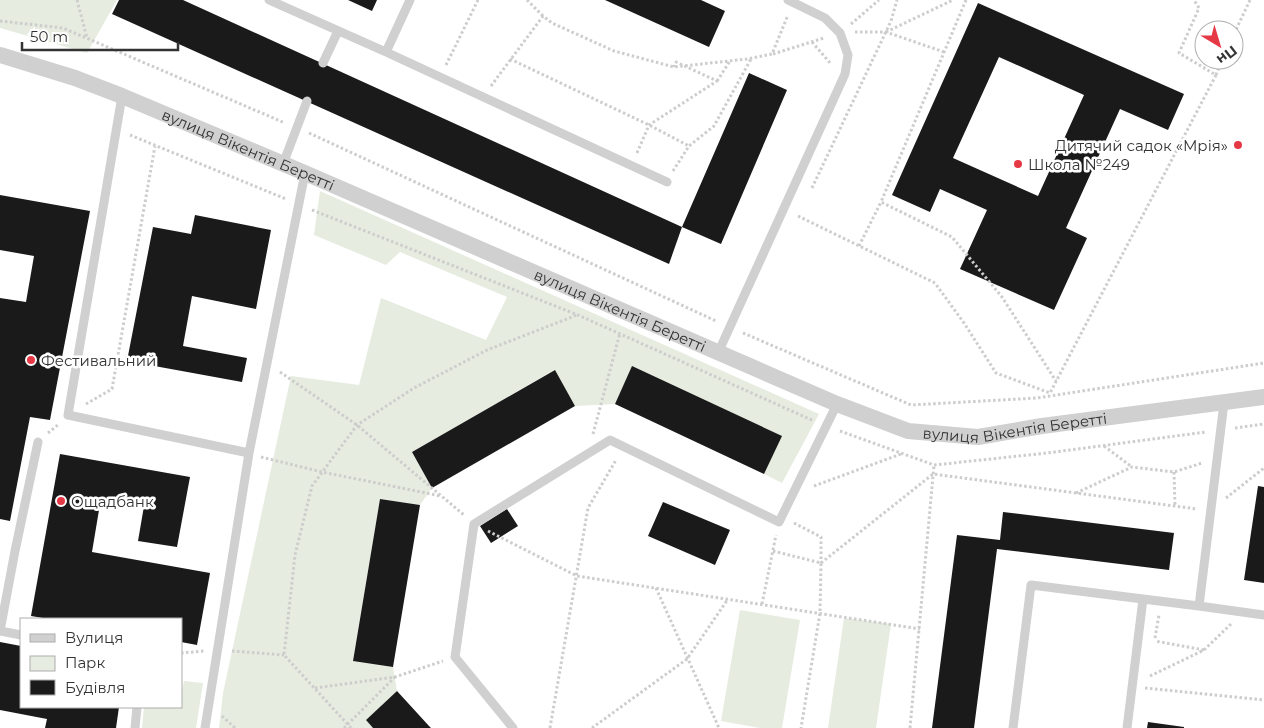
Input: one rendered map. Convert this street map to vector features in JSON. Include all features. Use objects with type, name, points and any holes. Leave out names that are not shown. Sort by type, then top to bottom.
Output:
[{"type":"street","name":"вулиця Вікентія Беретті","points":[[0,55],[75,78],[122,96],[306,173],[837,404],[908,431],[978,437],[1042,426],[1264,397]]},
{"type":"lane","points":[[269,0],[667,182]]},
{"type":"lane","points":[[386,52],[410,0]]},
{"type":"lane","points":[[718,353],[843,79],[848,54],[840,33],[825,18],[790,1]]},
{"type":"lane","points":[[323,62],[338,30]]},
{"type":"lane","points":[[122,96],[68,415],[249,453]]},
{"type":"lane","points":[[283,164],[307,101]]},
{"type":"lane","points":[[204,728],[249,453],[306,173]]},
{"type":"lane","points":[[1199,606],[1224,403]]},
{"type":"lane","points":[[513,728],[455,657],[474,524],[610,440],[780,519],[837,404]]},
{"type":"lane","points":[[20,635],[0,631],[38,442]]},
{"type":"lane","points":[[1013,728],[1031,585],[1264,615]]},
{"type":"lane","points":[[1127,728],[1143,599]]},
{"type":"lane","points":[[135,728],[137,708]]},
{"type":"path","points":[[77,0],[87,39]]},
{"type":"path","points":[[440,77],[478,0]]},
{"type":"path","points":[[527,0],[552,23],[614,51],[674,67],[772,54],[840,33],[886,32],[944,52]]},
{"type":"path","points":[[840,33],[879,0]]},
{"type":"path","points":[[811,190],[892,21],[897,0]]},
{"type":"path","points":[[886,32],[953,0]]},
{"type":"path","points":[[859,246],[881,202],[966,0]]},
{"type":"path","points":[[1194,0],[1198,8],[1179,53],[1216,75]]},
{"type":"path","points":[[1241,20],[1250,0]]},
{"type":"path","points":[[772,54],[790,1]]},
{"type":"path","points":[[483,97],[543,16],[546,19]]},
{"type":"path","points":[[0,21],[63,28],[298,128],[730,327],[911,405],[1037,398],[1264,363]]},
{"type":"path","points":[[812,42],[843,79]]},
{"type":"path","points":[[667,182],[689,146],[714,126],[752,58]]},
{"type":"path","points":[[510,59],[689,146]]},
{"type":"path","points":[[631,165],[649,126],[717,81],[730,61]]},
{"type":"path","points":[[674,67],[676,62],[717,81]]},
{"type":"path","points":[[798,216],[935,283],[964,323],[996,373],[1050,392],[1218,70]]},
{"type":"path","points":[[38,442],[68,415],[112,389],[155,146]]},
{"type":"path","points":[[881,202],[952,237],[1002,297],[1056,382]]},
{"type":"path","points":[[794,225],[802,207]]},
{"type":"path","points":[[284,655],[296,556],[312,486],[357,425],[414,388],[487,350],[578,314]]},
{"type":"path","points":[[587,454],[620,333]]},
{"type":"path","points":[[267,364],[357,425],[474,524],[577,576],[920,629]]},
{"type":"path","points":[[1104,446],[1132,467],[1174,472],[1206,461]]},
{"type":"path","points":[[550,728],[588,508],[624,447]]},
{"type":"path","points":[[249,453],[322,472],[442,497]]},
{"type":"path","points":[[792,494],[902,453]]},
{"type":"path","points":[[910,728],[934,465]]},
{"type":"path","points":[[1075,493],[1132,467]]},
{"type":"path","points":[[821,563],[933,474],[1210,511],[1264,468]]},
{"type":"path","points":[[1174,472],[1175,506]]},
{"type":"path","points":[[762,604],[780,519],[821,537],[820,614],[801,728]]},
{"type":"path","points":[[773,551],[821,563]]},
{"type":"path","points":[[656,588],[719,728]]},
{"type":"path","points":[[592,728],[687,658],[728,599]]},
{"type":"path","points":[[1150,676],[1204,650],[1244,612]]},
{"type":"path","points":[[1155,641],[1204,650]]},
{"type":"path","points":[[217,650],[284,655],[351,728]]},
{"type":"path","points":[[314,688],[394,677],[455,657]]},
{"type":"path","points":[[344,728],[394,677]]},
{"type":"path","points":[[1132,686],[1264,700]]},
{"type":"green space","points":[[0,0],[117,0],[87,53],[0,28]]},
{"type":"green space","points":[[320,191],[819,414],[782,483],[764,474],[632,367],[615,404],[575,406],[554,370],[412,452],[432,488],[420,505],[380,499],[353,660],[393,667],[397,691],[366,720],[373,728],[219,728],[223,693],[291,376],[359,385],[381,298],[486,340],[507,297],[400,252],[386,265],[314,235]]},
{"type":"green space","points":[[740,610],[800,620],[782,728],[760,728],[721,721]]},
{"type":"green space","points":[[844,618],[891,624],[876,728],[828,728]]},
{"type":"green space","points":[[184,681],[203,683],[196,728],[142,728],[144,708],[182,708]]},
{"type":"building","points":[[119,0],[183,0],[682,227],[669,264],[112,14]]},
{"type":"building","points":[[348,0],[377,0],[372,11]]},
{"type":"building","points":[[605,0],[701,0],[725,11],[709,47]]},
{"type":"building","points":[[978,3],[1184,94],[1168,130],[1120,109],[1066,228],[1087,238],[1054,310],[960,269],[987,210],[940,189],[930,212],[892,195]],"holes":[[[999,57],[1084,95],[1038,196],[953,158]]]},
{"type":"building","points":[[749,73],[787,90],[721,244],[682,227]]},
{"type":"building","name":"Фестивальний","points":[[0,195],[90,211],[50,420],[30,417],[10,521],[0,519],[0,298],[26,302],[34,256],[0,250]]},
{"type":"building","points":[[195,215],[271,230],[256,309],[192,296],[183,346],[247,358],[242,382],[127,361],[153,227],[191,234]]},
{"type":"building","points":[[632,366],[782,436],[764,474],[615,404]]},
{"type":"building","points":[[555,370],[575,406],[432,488],[412,452]]},
{"type":"building","points":[[60,454],[190,477],[177,547],[138,541],[144,506],[101,498],[92,552],[210,573],[197,645],[182,642],[182,618],[43,618],[31,616]]},
{"type":"building","points":[[1258,486],[1264,487],[1264,583],[1244,580]]},
{"type":"building","points":[[380,499],[420,505],[393,667],[353,661]]},
{"type":"building","points":[[663,502],[730,530],[715,565],[648,536]]},
{"type":"building","points":[[507,509],[518,526],[491,543],[480,526]]},
{"type":"building","points":[[1003,512],[1174,533],[1169,570],[997,549],[974,728],[932,728],[957,535],[1000,540]]},
{"type":"building","points":[[0,642],[20,646],[20,708],[119,708],[116,728],[45,728],[47,719],[0,710]]},
{"type":"building","points":[[397,691],[431,728],[373,728],[366,720]]},
{"type":"building","points":[[1148,722],[1184,727],[1184,728],[1147,728]]},
{"type":"place","name":"Дитячий садок «Мрія»","points":[[1238,145]]},
{"type":"place","name":"Школа №249","points":[[1018,164]]},
{"type":"place","name":"Фестивальний","points":[[31,360]]},
{"type":"place","name":"Ощадбанк","points":[[61,501]]}]
